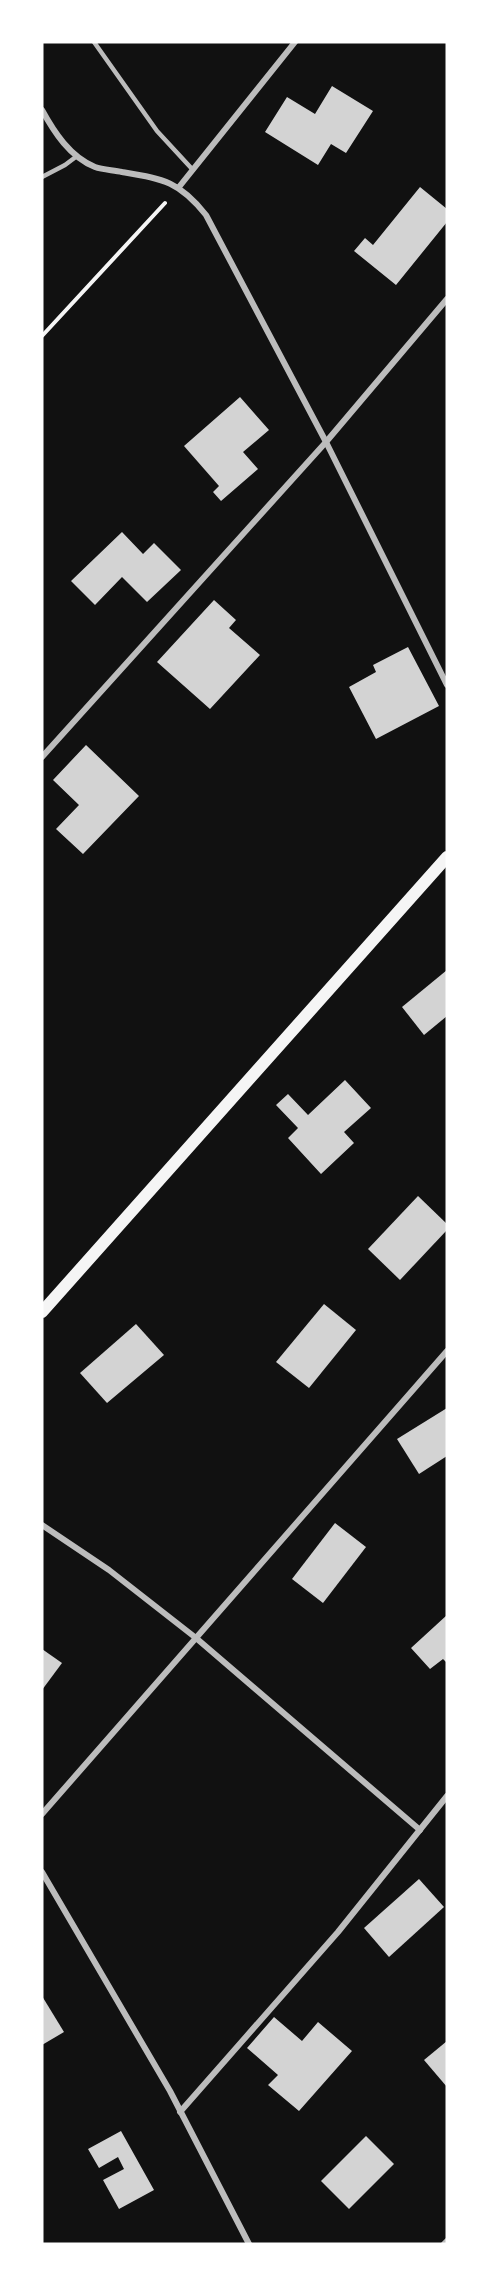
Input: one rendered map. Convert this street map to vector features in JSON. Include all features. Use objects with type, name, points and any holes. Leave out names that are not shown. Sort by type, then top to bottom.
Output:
[{"type":"main road","points":[[42,1312],[447,857]]},
{"type":"street","points":[[179,187],[295,42]]},
{"type":"street","points":[[42,110],[56,135],[77,156],[95,167],[161,179],[179,187],[194,199],[206,215],[326,442],[447,685]]},
{"type":"street","points":[[42,757],[326,442],[447,298]]},
{"type":"street","points":[[42,1814],[447,1351]]},
{"type":"street","points":[[42,1525],[109,1569],[196,1638],[420,1830]]},
{"type":"street","points":[[180,2112],[338,1932],[447,1796]]},
{"type":"street","points":[[42,1872],[180,2112],[249,2244]]},
{"type":"lane","points":[[94,42],[157,131],[193,170]]},
{"type":"lane","points":[[42,177],[77,156]]},
{"type":"path","points":[[42,336],[179,187]]},
{"type":"building","points":[[332,86],[373,111],[346,153],[331,144],[318,165],[265,132],[287,97],[315,114]]},
{"type":"building","points":[[420,187],[447,209],[447,222],[396,285],[354,251],[365,238],[373,245]]},
{"type":"building","points":[[240,397],[269,430],[243,452],[258,469],[221,501],[213,492],[219,486],[184,446]]},
{"type":"building","points":[[122,532],[143,554],[154,543],[181,570],[147,602],[122,577],[95,605],[71,581]]},
{"type":"building","points":[[214,600],[236,620],[229,628],[260,655],[210,709],[157,662]]},
{"type":"building","points":[[408,647],[439,706],[376,739],[349,687],[376,672],[373,665]]},
{"type":"building","points":[[86,745],[139,796],[83,854],[56,829],[79,805],[53,780]]},
{"type":"building","points":[[447,970],[447,1016],[424,1035],[402,1007]]},
{"type":"building","points":[[345,1080],[371,1108],[344,1132],[354,1143],[321,1174],[288,1138],[298,1128],[276,1105],[288,1094],[308,1115]]},
{"type":"building","points":[[418,1196],[447,1224],[447,1230],[400,1280],[368,1249]]},
{"type":"building","points":[[324,1304],[356,1330],[309,1388],[276,1362]]},
{"type":"building","points":[[136,1324],[164,1355],[107,1403],[80,1373]]},
{"type":"building","points":[[447,1408],[447,1456],[419,1474],[397,1439]]},
{"type":"building","points":[[335,1523],[366,1547],[323,1603],[292,1579]]},
{"type":"building","points":[[447,1615],[447,1663],[443,1659],[430,1669],[411,1648]]},
{"type":"building","points":[[42,1649],[62,1663],[42,1690]]},
{"type":"building","points":[[419,1879],[444,1907],[389,1957],[364,1928]]},
{"type":"building","points":[[42,1996],[64,2032],[42,2045]]},
{"type":"building","points":[[274,2017],[302,2041],[318,2022],[352,2051],[299,2111],[268,2085],[278,2075],[247,2048]]},
{"type":"building","points":[[447,2041],[447,2087],[424,2060]]},
{"type":"building","points":[[121,2131],[154,2190],[119,2209],[103,2180],[124,2169],[118,2157],[99,2168],[88,2149]]},
{"type":"building","points":[[366,2136],[394,2164],[349,2209],[321,2181]]}]
